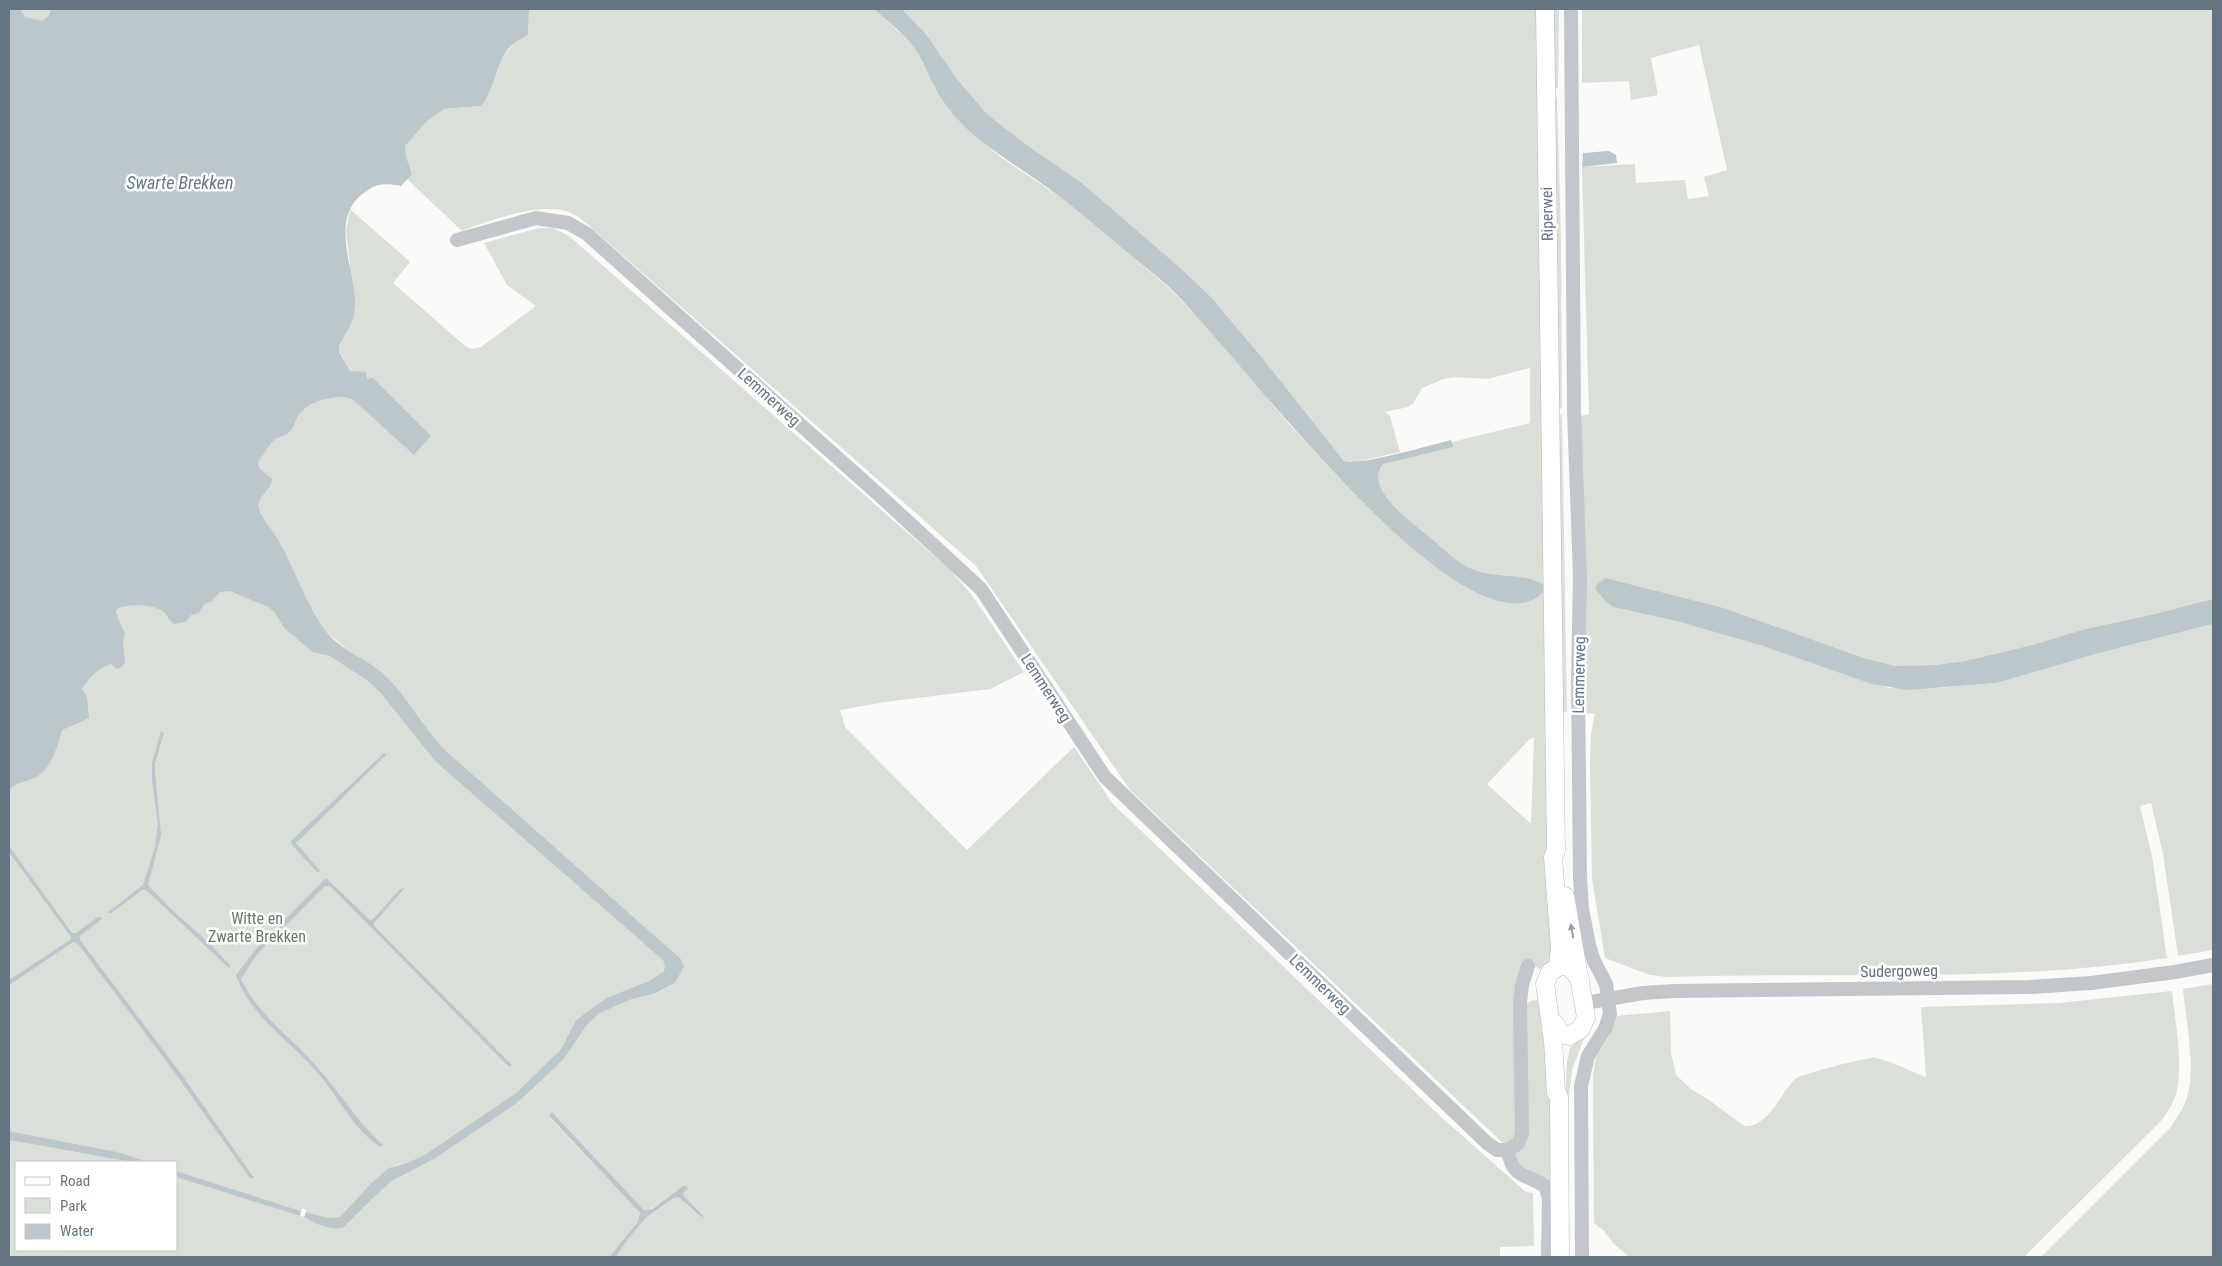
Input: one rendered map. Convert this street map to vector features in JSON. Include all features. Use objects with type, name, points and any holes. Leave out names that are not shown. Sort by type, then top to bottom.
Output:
[{"type":"main road","name":"Riperwei","points":[[1545,9],[1550,420]]},
{"type":"main road","name":"Lemmerweg","points":[[1550,420],[1556,851],[1553,857],[1560,948],[1558,966]]},
{"type":"main road","name":"Lemmerweg","points":[[1556,851],[1559,856],[1587,1016],[1584,1025],[1578,1032],[1572,1035]]},
{"type":"main road","points":[[1560,1257],[1559,1097],[1556,1092],[1551,1021],[1545,991],[1546,978],[1558,966],[1569,967],[1580,979]]},
{"type":"main road","points":[[1551,1021],[1556,1025],[1560,1034],[1565,1036],[1572,1035]]},
{"type":"main road","points":[[1559,1097],[1562,1092],[1566,1048],[1572,1035]]},
{"type":"street","name":"Riperwei","points":[[1571,9],[1574,411]]},
{"type":"street","name":"Lemmerweg","points":[[457,240],[536,218],[568,223],[587,234],[981,588],[1105,776],[1486,1143],[1497,1150],[1507,1150]]},
{"type":"street","name":"Lemmerweg","points":[[1574,411],[1580,577],[1578,678],[1581,893],[1589,945],[1594,961],[1605,981],[1609,998],[1609,1020],[1588,1056],[1581,1086],[1582,1257]]},
{"type":"street","name":"Sudergoweg","points":[[1584,1003],[1643,992],[2030,987],[2100,982],[2213,965]]},
{"type":"street","points":[[1528,966],[1521,993],[1522,1129],[1518,1144],[1507,1150],[1514,1169],[1529,1180],[1543,1185],[1547,1191],[1548,1257]]},
{"type":"street","points":[[1521,993],[1545,991]]},
{"type":"green space","name":"Witte en Zwarte Brekken","points":[[9,9],[527,9],[512,38],[463,101],[437,111],[427,121],[444,109],[481,106],[502,59],[515,43],[528,35],[529,9],[874,9],[911,43],[919,54],[935,89],[962,123],[999,156],[1067,202],[1168,287],[1200,319],[1288,423],[1339,478],[1390,528],[1431,563],[1466,587],[1497,600],[1525,602],[1533,600],[1544,592],[1556,955],[1544,971],[1526,962],[1518,1135],[1506,1146],[1130,790],[976,566],[579,217],[561,210],[537,210],[497,219],[462,231],[407,179],[377,184],[345,207],[334,354],[345,360],[339,352],[339,346],[355,310],[346,231],[350,209],[410,262],[393,283],[465,346],[472,349],[481,347],[536,306],[507,285],[484,243],[539,228],[553,228],[569,236],[950,570],[971,594],[1024,672],[990,689],[885,702],[840,710],[845,727],[967,850],[1074,747],[1113,804],[1440,1116],[1526,1192],[1533,1193],[1534,1246],[1500,1247],[1500,1257],[616,1257],[628,1239],[647,1217],[675,1198],[678,1197],[691,1209],[703,1214],[684,1196],[683,1193],[687,1187],[684,1185],[651,1209],[644,1210],[555,1115],[549,1117],[640,1213],[637,1223],[609,1257],[9,1257],[9,1140],[125,1161],[15,1161],[15,1251],[178,1251],[178,1178],[328,1226],[344,1227],[392,1181],[436,1158],[479,1129],[563,1060],[587,1025],[600,1013],[632,999],[655,994],[675,983],[684,967],[681,959],[445,750],[432,737],[402,694],[326,632],[369,679],[667,960],[664,971],[649,981],[606,998],[576,1020],[561,1049],[516,1093],[426,1154],[409,1162],[396,1165],[370,1184],[340,1217],[329,1218],[306,1212],[303,1208],[301,1211],[178,1172],[178,1161],[146,1161],[116,1152],[9,1131]],"holes":[[[367,379],[431,436],[414,454],[352,399]],[[1534,738],[1531,824],[1487,784],[1530,739]]]},
{"type":"green space","points":[[902,9],[1538,9],[1544,585],[1527,578],[1479,572],[1451,556],[1404,517],[1385,496],[1378,474],[1383,464],[1388,462],[1454,447],[1452,442],[1530,423],[1530,368],[1487,379],[1456,377],[1444,379],[1422,388],[1413,404],[1408,407],[1385,412],[1390,416],[1400,452],[1356,462],[1344,461],[1260,355],[1210,296],[1082,183],[1024,143],[987,114],[957,79],[926,34]]},
{"type":"green space","points":[[1551,9],[1559,10],[1558,88],[1551,89]]},
{"type":"green space","points":[[1582,9],[2213,9],[2213,599],[2085,629],[2032,645],[1965,661],[1935,665],[1895,666],[1882,664],[1724,608],[1606,578],[1596,590],[1613,607],[1676,621],[1763,646],[1889,688],[1938,688],[1997,683],[2099,653],[2213,624],[2213,950],[2178,956],[2163,854],[2151,803],[2140,806],[2152,856],[2167,958],[2105,966],[1980,974],[1667,977],[1650,975],[1605,958],[1592,879],[1590,761],[1591,733],[1595,714],[1585,713],[1582,710],[1580,416],[1589,414],[1582,167],[1635,164],[1636,183],[1685,180],[1688,199],[1709,196],[1704,177],[1727,170],[1699,45],[1651,58],[1658,95],[1631,100],[1629,81],[1582,83]]},
{"type":"green space","points":[[1551,97],[1557,97],[1561,242],[1562,408],[1555,409]]},
{"type":"green space","points":[[1555,414],[1562,415],[1567,712],[1559,711]]},
{"type":"green space","points":[[2213,984],[2213,1257],[2041,1257],[2170,1128],[2184,1106],[2190,1085],[2191,1072],[2190,1044],[2183,989]]},
{"type":"green space","points":[[2172,991],[2179,1070],[2176,1094],[2170,1108],[2161,1121],[2024,1257],[1629,1257],[1594,1223],[1593,1075],[1596,1057],[1609,1037],[1616,1016],[1670,1011],[1671,1053],[1676,1075],[1691,1089],[1744,1126],[1760,1122],[1767,1116],[1795,1079],[1835,1066],[1876,1058],[1926,1077],[1921,1007],[2059,1003]]},
{"type":"green space","points":[[1530,1001],[1540,1001],[1548,1028],[1554,1190],[1525,1174],[1514,1155],[1516,1153],[1526,1006]]},
{"type":"green space","points":[[1585,1036],[1572,1070],[1568,1105],[1565,1105],[1567,1062],[1570,1048]]},
{"type":"water","name":"Swarte Brekken","points":[[9,9],[20,9],[25,17],[42,21],[48,17],[52,9],[529,9],[528,35],[513,44],[506,52],[498,67],[490,91],[481,106],[444,109],[426,122],[405,146],[406,157],[412,174],[401,186],[380,185],[367,190],[352,205],[347,219],[345,233],[346,248],[354,293],[355,312],[352,322],[339,346],[339,352],[350,371],[366,372],[367,379],[373,378],[431,436],[414,455],[352,399],[340,397],[318,401],[301,412],[290,432],[272,442],[258,462],[259,468],[272,479],[258,505],[262,516],[284,550],[316,617],[332,638],[388,678],[445,750],[681,959],[684,967],[675,983],[654,994],[632,999],[600,1013],[587,1025],[563,1060],[518,1102],[436,1158],[392,1181],[344,1227],[329,1228],[304,1217],[306,1212],[329,1218],[340,1217],[370,1184],[389,1168],[426,1154],[516,1093],[561,1049],[576,1020],[606,998],[649,981],[664,971],[665,965],[663,960],[436,762],[380,692],[368,681],[330,656],[313,652],[285,629],[274,611],[268,607],[230,591],[220,592],[212,601],[204,604],[199,613],[191,615],[186,622],[174,624],[164,612],[154,607],[133,605],[116,610],[125,634],[123,641],[125,663],[117,669],[111,664],[106,665],[91,677],[82,688],[87,697],[89,718],[62,730],[52,758],[40,775],[9,789]]},
{"type":"water","points":[[874,9],[902,9],[926,34],[957,79],[987,114],[1024,143],[1082,183],[1210,296],[1260,355],[1344,461],[1365,461],[1451,440],[1454,447],[1383,464],[1378,474],[1385,496],[1405,517],[1451,556],[1465,565],[1479,572],[1527,578],[1536,581],[1544,585],[1544,592],[1533,600],[1494,600],[1447,575],[1395,533],[1340,479],[1199,318],[1169,287],[1048,188],[994,150],[963,125],[938,93],[915,48]]},
{"type":"water","points":[[1609,151],[1616,155],[1617,163],[1582,167],[1583,153]]},
{"type":"water","points":[[1606,578],[1724,608],[1867,659],[1895,666],[1935,665],[1965,661],[2032,645],[2085,629],[2213,599],[2213,624],[2099,653],[1997,683],[1907,690],[1872,684],[1763,646],[1676,621],[1613,607],[1596,590],[1596,585]]},
{"type":"water","points":[[161,731],[164,733],[155,763],[155,772],[161,835],[148,885],[172,910],[209,943],[231,966],[229,968],[146,890],[142,890],[111,913],[107,913],[143,885],[155,847],[158,824],[152,781],[152,763]]},
{"type":"water","points":[[384,753],[386,755],[296,843],[320,871],[318,873],[292,845],[291,841]]},
{"type":"water","points":[[9,846],[72,933],[76,933],[98,917],[101,917],[102,919],[80,936],[80,940],[182,1075],[254,1178],[250,1178],[175,1073],[78,944],[74,942],[70,944],[9,985],[9,980],[70,940],[71,937],[9,852]]},
{"type":"water","points":[[326,878],[370,920],[400,889],[405,888],[374,923],[374,926],[512,1065],[509,1067],[330,886],[325,886],[257,954],[241,979],[248,992],[266,1015],[325,1076],[365,1127],[383,1145],[381,1147],[355,1123],[308,1062],[261,1017],[251,1004],[236,975],[257,948]]},
{"type":"water","points":[[552,1112],[644,1210],[652,1209],[684,1185],[688,1188],[683,1193],[684,1196],[705,1217],[700,1216],[678,1197],[674,1198],[647,1217],[628,1239],[616,1257],[609,1257],[637,1223],[640,1213],[549,1116]]},
{"type":"water","points":[[9,1131],[117,1152],[146,1161],[125,1161],[9,1140]]},
{"type":"water","points":[[178,1172],[301,1211],[300,1216],[178,1178]]}]
